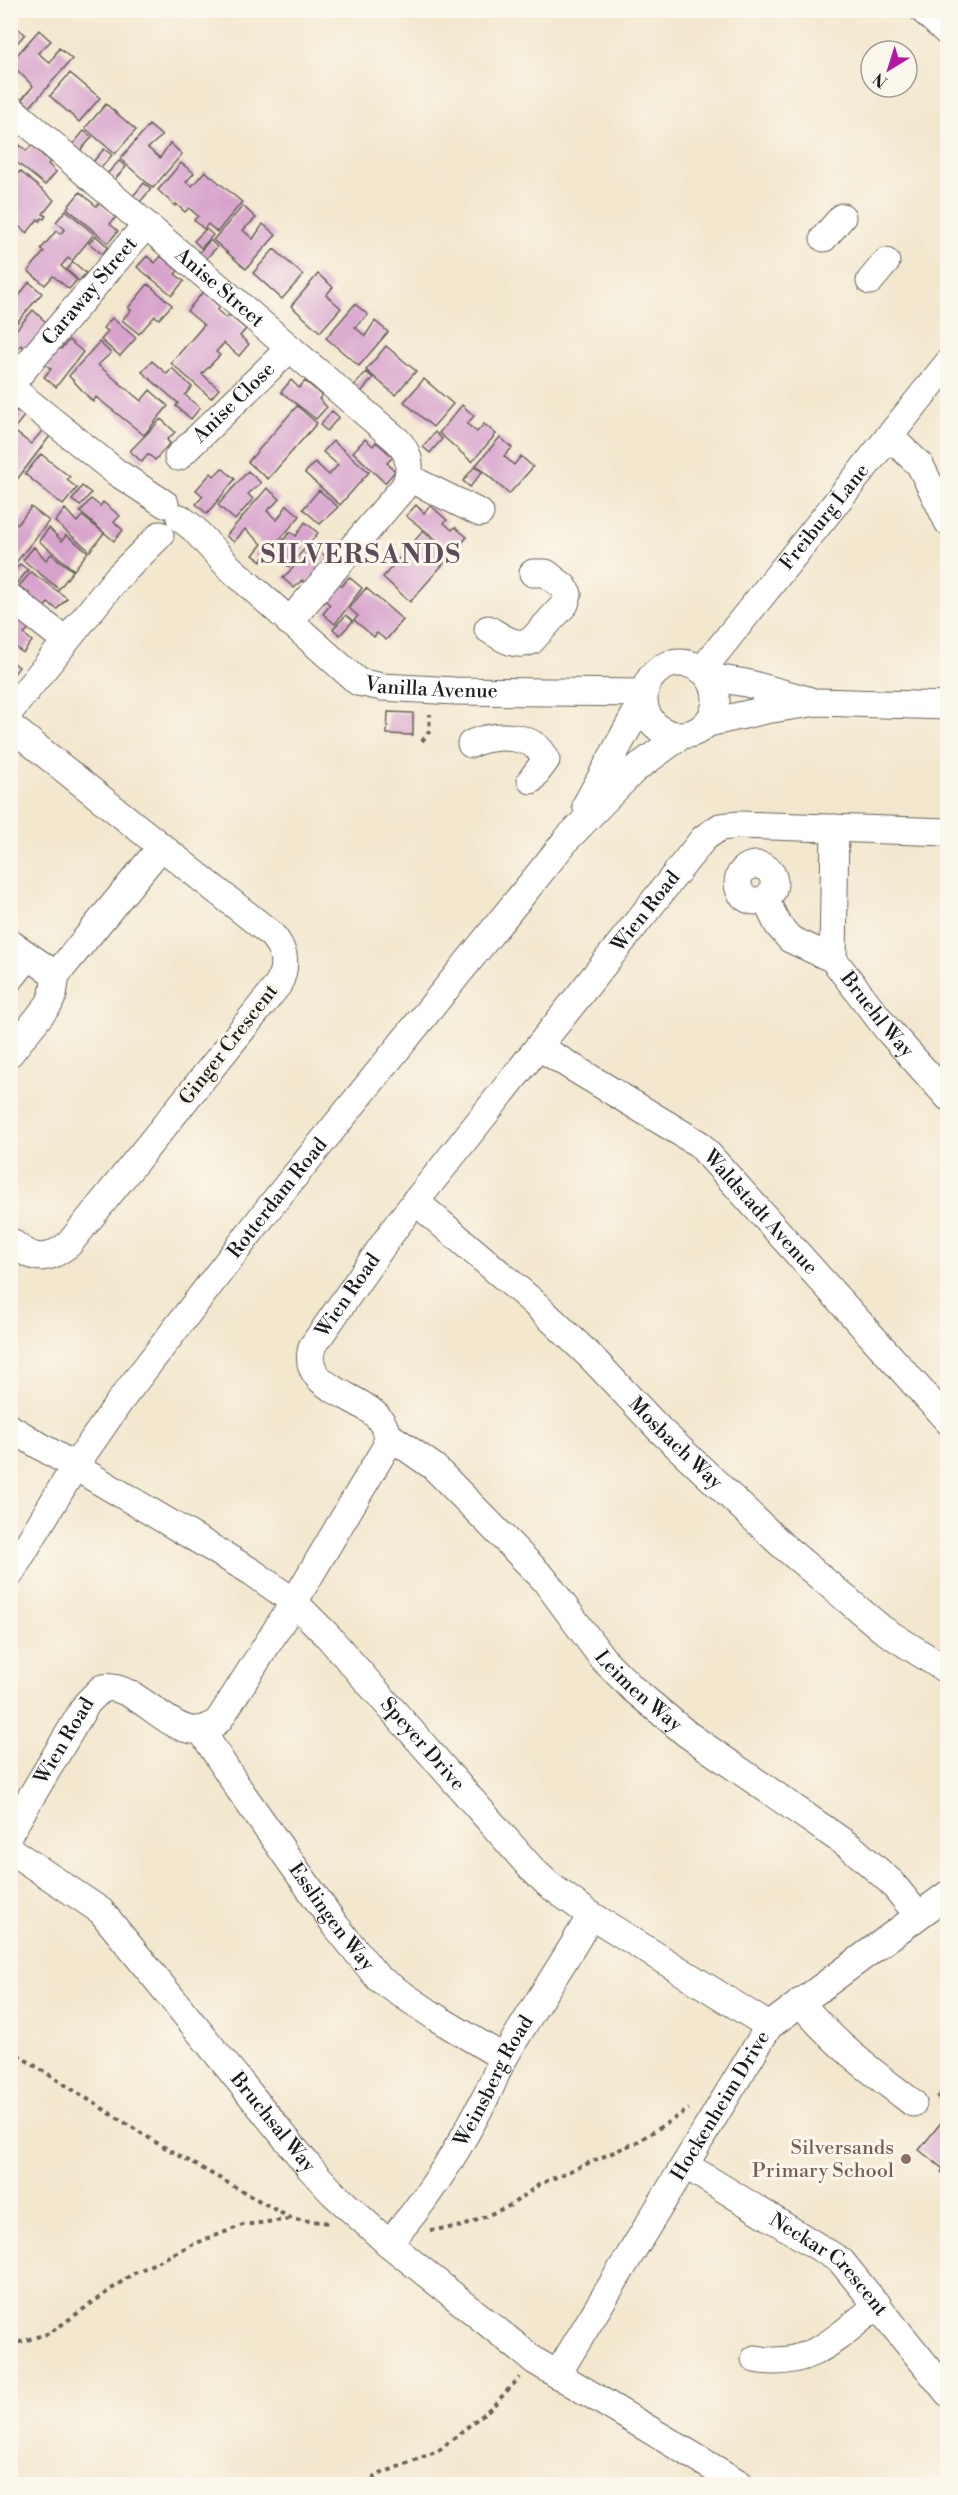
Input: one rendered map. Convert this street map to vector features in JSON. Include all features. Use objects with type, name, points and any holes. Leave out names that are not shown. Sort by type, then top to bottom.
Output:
[{"type":"street","points":[[923,10],[948,33]]},
{"type":"street","name":"Anise Street","points":[[15,120],[146,225],[398,441],[410,463],[409,478]]},
{"type":"street","points":[[824,238],[842,217]]},
{"type":"street","name":"Caraway Street","points":[[10,386],[146,225]]},
{"type":"street","name":"Anise Close","points":[[178,457],[290,348]]},
{"type":"street","name":"Freiburg Lane","points":[[706,673],[948,363]]},
{"type":"street","name":"Vanilla Avenue","points":[[10,386],[116,472],[162,521],[193,528],[229,567],[348,675],[366,685],[455,691],[643,697]]},
{"type":"street","points":[[889,436],[920,465],[948,522]]},
{"type":"street","points":[[290,622],[387,509],[409,478],[480,513]]},
{"type":"street","points":[[10,711],[162,521]]},
{"type":"street","points":[[488,629],[510,642],[526,643],[531,641],[565,604],[568,594],[564,587],[546,573],[533,573]]},
{"type":"street","points":[[10,597],[66,641]]},
{"type":"street","points":[[706,673],[713,684],[716,700],[708,723],[701,729],[682,735],[663,731],[655,726],[649,718],[643,697],[650,677],[663,665],[681,662],[706,673],[818,702]]},
{"type":"street","name":"Rotterdam Road","points":[[568,838],[643,697]]},
{"type":"street","points":[[708,723],[766,710],[818,702],[948,706]]},
{"type":"street","name":"Ginger Crescent","points":[[10,726],[279,943],[284,958],[281,978],[69,1244],[57,1253],[43,1258],[27,1253],[10,1241]]},
{"type":"street","points":[[471,744],[485,738],[502,735],[527,742],[544,753],[546,760],[531,780]]},
{"type":"street","name":"Rotterdam Road","points":[[10,1574],[75,1466],[120,1401],[272,1204],[568,838],[634,770],[682,735]]},
{"type":"street","name":"Wien Road","points":[[388,1435],[381,1419],[323,1382],[312,1370],[309,1360],[312,1347],[415,1201],[693,851],[712,831],[720,827],[740,825],[948,832]]},
{"type":"street","name":"Bruehl Way","points":[[833,958],[835,828]]},
{"type":"street","points":[[10,1053],[49,1004],[56,975],[161,847]]},
{"type":"street","name":"Bruehl Way","points":[[765,899],[778,925],[790,939],[833,958],[887,1029],[948,1097]]},
{"type":"street","points":[[10,979],[19,950],[56,975]]},
{"type":"street","name":"Waldstadt Avenue","points":[[539,1047],[699,1144],[948,1420]]},
{"type":"street","name":"Mosbach Way","points":[[415,1201],[532,1300],[592,1358],[660,1430],[782,1545],[882,1629],[948,1671]]},
{"type":"street","name":"Speyer Drive","points":[[10,1428],[252,1572],[294,1602],[326,1634],[536,1874],[591,1915],[770,2026]]},
{"type":"street","points":[[201,1730],[214,1726],[219,1720],[294,1602],[381,1456],[388,1435]]},
{"type":"street","name":"Leimen Way","points":[[388,1435],[434,1467],[544,1579],[603,1659],[633,1689],[687,1734],[852,1848],[891,1882],[918,1915]]},
{"type":"street","name":"Wien Road","points":[[10,1832],[87,1703],[102,1688],[116,1688],[128,1692],[176,1724],[201,1730]]},
{"type":"street","name":"Esslingen Way","points":[[201,1730],[239,1789],[336,1926],[378,1978],[417,2006],[504,2058]]},
{"type":"street","name":"Bruchsal Way","points":[[10,1850],[101,1911],[310,2168],[333,2193],[379,2235],[546,2368]]},
{"type":"street","name":"Hockenheim Drive","points":[[546,2368],[685,2165],[770,2026],[948,1894]]},
{"type":"street","name":"Weinsberg Road","points":[[379,2235],[408,2222],[444,2168],[484,2101],[504,2058],[591,1915]]},
{"type":"street","points":[[800,2002],[820,2027],[847,2053],[913,2103]]},
{"type":"street","name":"Neckar Crescent","points":[[685,2165],[841,2261],[948,2392]]},
{"type":"street","points":[[755,2359],[780,2362],[804,2358],[824,2347],[878,2305]]},
{"type":"street","points":[[546,2368],[740,2484]]},
{"type":"path","points":[[422,741],[429,732],[430,709]]},
{"type":"path","points":[[10,2050],[157,2143],[292,2219]]},
{"type":"path","points":[[408,2222],[422,2231],[464,2226],[512,2205],[540,2184],[637,2142],[714,2090],[727,2095]]},
{"type":"path","points":[[10,2345],[50,2333],[131,2275],[189,2246],[243,2225],[292,2219],[379,2235]]},
{"type":"path","points":[[365,2484],[380,2474],[438,2451],[493,2406],[546,2368]]},
{"type":"building","points":[[10,22],[25,34],[10,51]]},
{"type":"building","points":[[39,30],[51,41],[38,53],[50,63],[59,48],[72,59],[30,107],[22,99],[33,86],[10,63]]},
{"type":"building","points":[[70,73],[100,98],[79,122],[50,96]]},
{"type":"building","points":[[106,104],[136,130],[115,154],[85,128]]},
{"type":"building","points":[[149,125],[162,136],[148,148],[160,158],[170,143],[182,154],[153,188],[120,159]]},
{"type":"building","points":[[84,131],[92,137],[80,151],[73,144]]},
{"type":"building","points":[[20,145],[26,151],[32,145],[50,162],[48,164],[56,172],[45,185],[10,157]]},
{"type":"building","points":[[104,149],[112,155],[101,168],[93,162]]},
{"type":"building","points":[[119,161],[126,167],[114,180],[107,174]]},
{"type":"building","points":[[181,163],[194,173],[186,182],[192,186],[205,171],[242,202],[217,232],[208,224],[204,229],[194,220],[198,216],[189,208],[185,212],[158,190]]},
{"type":"building","points":[[20,171],[54,200],[43,214],[46,216],[44,219],[40,221],[38,219],[27,233],[10,219],[10,183]]},
{"type":"building","points":[[144,183],[151,189],[140,202],[133,196]]},
{"type":"building","points":[[80,192],[96,206],[99,203],[116,217],[110,224],[118,231],[108,243],[67,208]]},
{"type":"building","points":[[243,206],[256,218],[243,230],[253,239],[263,224],[276,235],[246,269],[213,240]]},
{"type":"building","points":[[66,210],[94,234],[72,261],[68,258],[61,266],[77,280],[69,289],[53,276],[45,285],[28,271],[44,252],[41,249],[56,231],[60,234],[65,229],[56,222]]},
{"type":"building","points":[[206,229],[213,235],[201,248],[194,241]]},
{"type":"building","points":[[96,236],[108,247],[102,254],[89,243]]},
{"type":"building","points":[[210,240],[217,247],[206,259],[199,253]]},
{"type":"building","points":[[274,249],[303,275],[282,299],[253,273]]},
{"type":"building","points":[[147,256],[155,263],[161,256],[178,271],[175,274],[184,281],[172,295],[137,267]]},
{"type":"building","points":[[73,262],[86,273],[79,281],[67,270]]},
{"type":"building","points":[[318,274],[333,287],[326,295],[341,308],[320,332],[291,306]]},
{"type":"building","points":[[29,282],[42,293],[12,328],[10,296],[14,291],[19,296]]},
{"type":"building","points":[[148,284],[172,305],[159,319],[155,316],[139,334],[122,320],[131,310],[128,308]]},
{"type":"building","points":[[203,292],[220,307],[217,310],[226,318],[229,315],[246,329],[240,336],[249,344],[239,356],[224,343],[216,352],[220,355],[202,374],[219,389],[211,398],[171,363],[204,325],[187,311]]},
{"type":"building","points":[[355,304],[368,315],[355,327],[365,336],[375,321],[388,332],[359,366],[326,338]]},
{"type":"building","points":[[33,310],[47,323],[27,351],[21,345],[13,353],[10,351],[10,332],[13,329],[16,330]]},
{"type":"building","points":[[112,318],[136,338],[120,356],[101,340],[108,331],[103,328]]},
{"type":"building","points":[[69,340],[83,352],[56,387],[44,377],[51,369],[44,363],[58,346],[61,349]]},
{"type":"building","points":[[99,342],[111,353],[98,365],[141,401],[150,390],[168,406],[144,435],[96,397],[93,402],[69,376]]},
{"type":"building","points":[[386,346],[416,371],[395,395],[366,370]]},
{"type":"building","points":[[152,361],[167,374],[172,368],[192,387],[185,395],[200,408],[191,419],[176,406],[178,403],[142,372]]},
{"type":"building","points":[[366,372],[373,378],[361,392],[354,386]]},
{"type":"building","points":[[424,379],[453,404],[433,427],[404,402]]},
{"type":"building","points":[[291,380],[299,388],[305,381],[322,395],[319,399],[327,407],[316,419],[281,392]]},
{"type":"building","points":[[462,405],[474,416],[467,424],[477,432],[484,424],[496,434],[472,462],[439,433]]},
{"type":"building","points":[[297,406],[317,423],[268,479],[248,462]]},
{"type":"building","points":[[17,410],[24,416],[13,430],[31,444],[43,430],[50,436],[12,486],[10,419]]},
{"type":"building","points":[[332,411],[339,417],[327,431],[320,425]]},
{"type":"building","points":[[161,419],[175,432],[167,440],[170,443],[155,460],[148,454],[142,462],[130,451]]},
{"type":"building","points":[[435,432],[442,439],[430,453],[423,447]]},
{"type":"building","points":[[500,437],[512,448],[504,456],[514,465],[521,456],[533,467],[509,494],[476,465]]},
{"type":"building","points":[[365,439],[373,446],[376,442],[393,457],[387,463],[395,471],[385,483],[353,452]]},
{"type":"building","points":[[333,441],[369,472],[340,505],[305,473],[315,462],[329,475],[338,465],[323,452]]},
{"type":"building","points":[[41,454],[70,477],[67,480],[77,488],[63,505],[25,474]]},
{"type":"building","points":[[475,466],[482,472],[470,487],[463,481]]},
{"type":"building","points":[[222,468],[235,479],[207,514],[196,504],[203,496],[196,490],[211,473],[214,476]]},
{"type":"building","points":[[248,471],[261,483],[248,494],[253,499],[235,520],[218,505]]},
{"type":"building","points":[[82,486],[91,493],[80,506],[72,500]]},
{"type":"building","points":[[267,488],[280,499],[267,511],[277,520],[287,505],[300,516],[261,561],[253,555],[262,544],[245,529],[234,542],[226,536]]},
{"type":"building","points":[[319,490],[338,507],[320,524],[303,509]]},
{"type":"building","points":[[91,499],[100,506],[103,502],[120,516],[114,522],[123,530],[114,541],[80,512]]},
{"type":"building","points":[[416,505],[424,513],[430,505],[447,520],[444,523],[452,530],[455,527],[467,537],[410,602],[383,577],[423,531],[439,545],[441,543],[406,516]]},
{"type":"building","points":[[31,507],[49,521],[10,570],[10,518],[18,524]]},
{"type":"building","points":[[65,509],[77,522],[82,516],[104,533],[90,551],[55,522]]},
{"type":"building","points":[[305,522],[318,533],[289,567],[272,553],[290,532],[296,536]]},
{"type":"building","points":[[49,528],[62,541],[66,535],[88,552],[74,570],[39,541]]},
{"type":"building","points":[[314,546],[326,557],[319,566],[323,569],[308,586],[302,580],[294,588],[283,578]]},
{"type":"building","points":[[34,547],[46,560],[51,554],[73,571],[59,589],[23,560]]},
{"type":"building","points":[[20,564],[28,570],[17,583],[10,576]]},
{"type":"building","points":[[31,572],[67,598],[57,609],[48,603],[42,610],[26,597],[29,593],[19,586]]},
{"type":"building","points":[[349,577],[362,588],[335,624],[323,614],[330,605],[324,599],[337,582],[342,586]]},
{"type":"building","points":[[366,588],[403,620],[386,640],[377,633],[374,637],[354,620],[358,616],[349,608]]},
{"type":"building","points":[[13,613],[30,627],[24,634],[32,641],[23,653],[13,645],[10,648],[10,616]]},
{"type":"building","points":[[346,615],[353,621],[340,635],[333,629]]},
{"type":"building","points":[[10,661],[19,667],[13,675],[10,673]]},
{"type":"building","points":[[388,712],[413,713],[413,735],[387,734]]},
{"type":"building","points":[[948,2084],[948,2105],[937,2097]]},
{"type":"building","points":[[948,2114],[948,2177],[941,2172],[943,2169],[919,2150]]},
{"type":"place","name":"Silversands Primary School","points":[[906,2159]]},
{"type":"district","name":"SILVERSANDS","points":[[361,555]]}]
